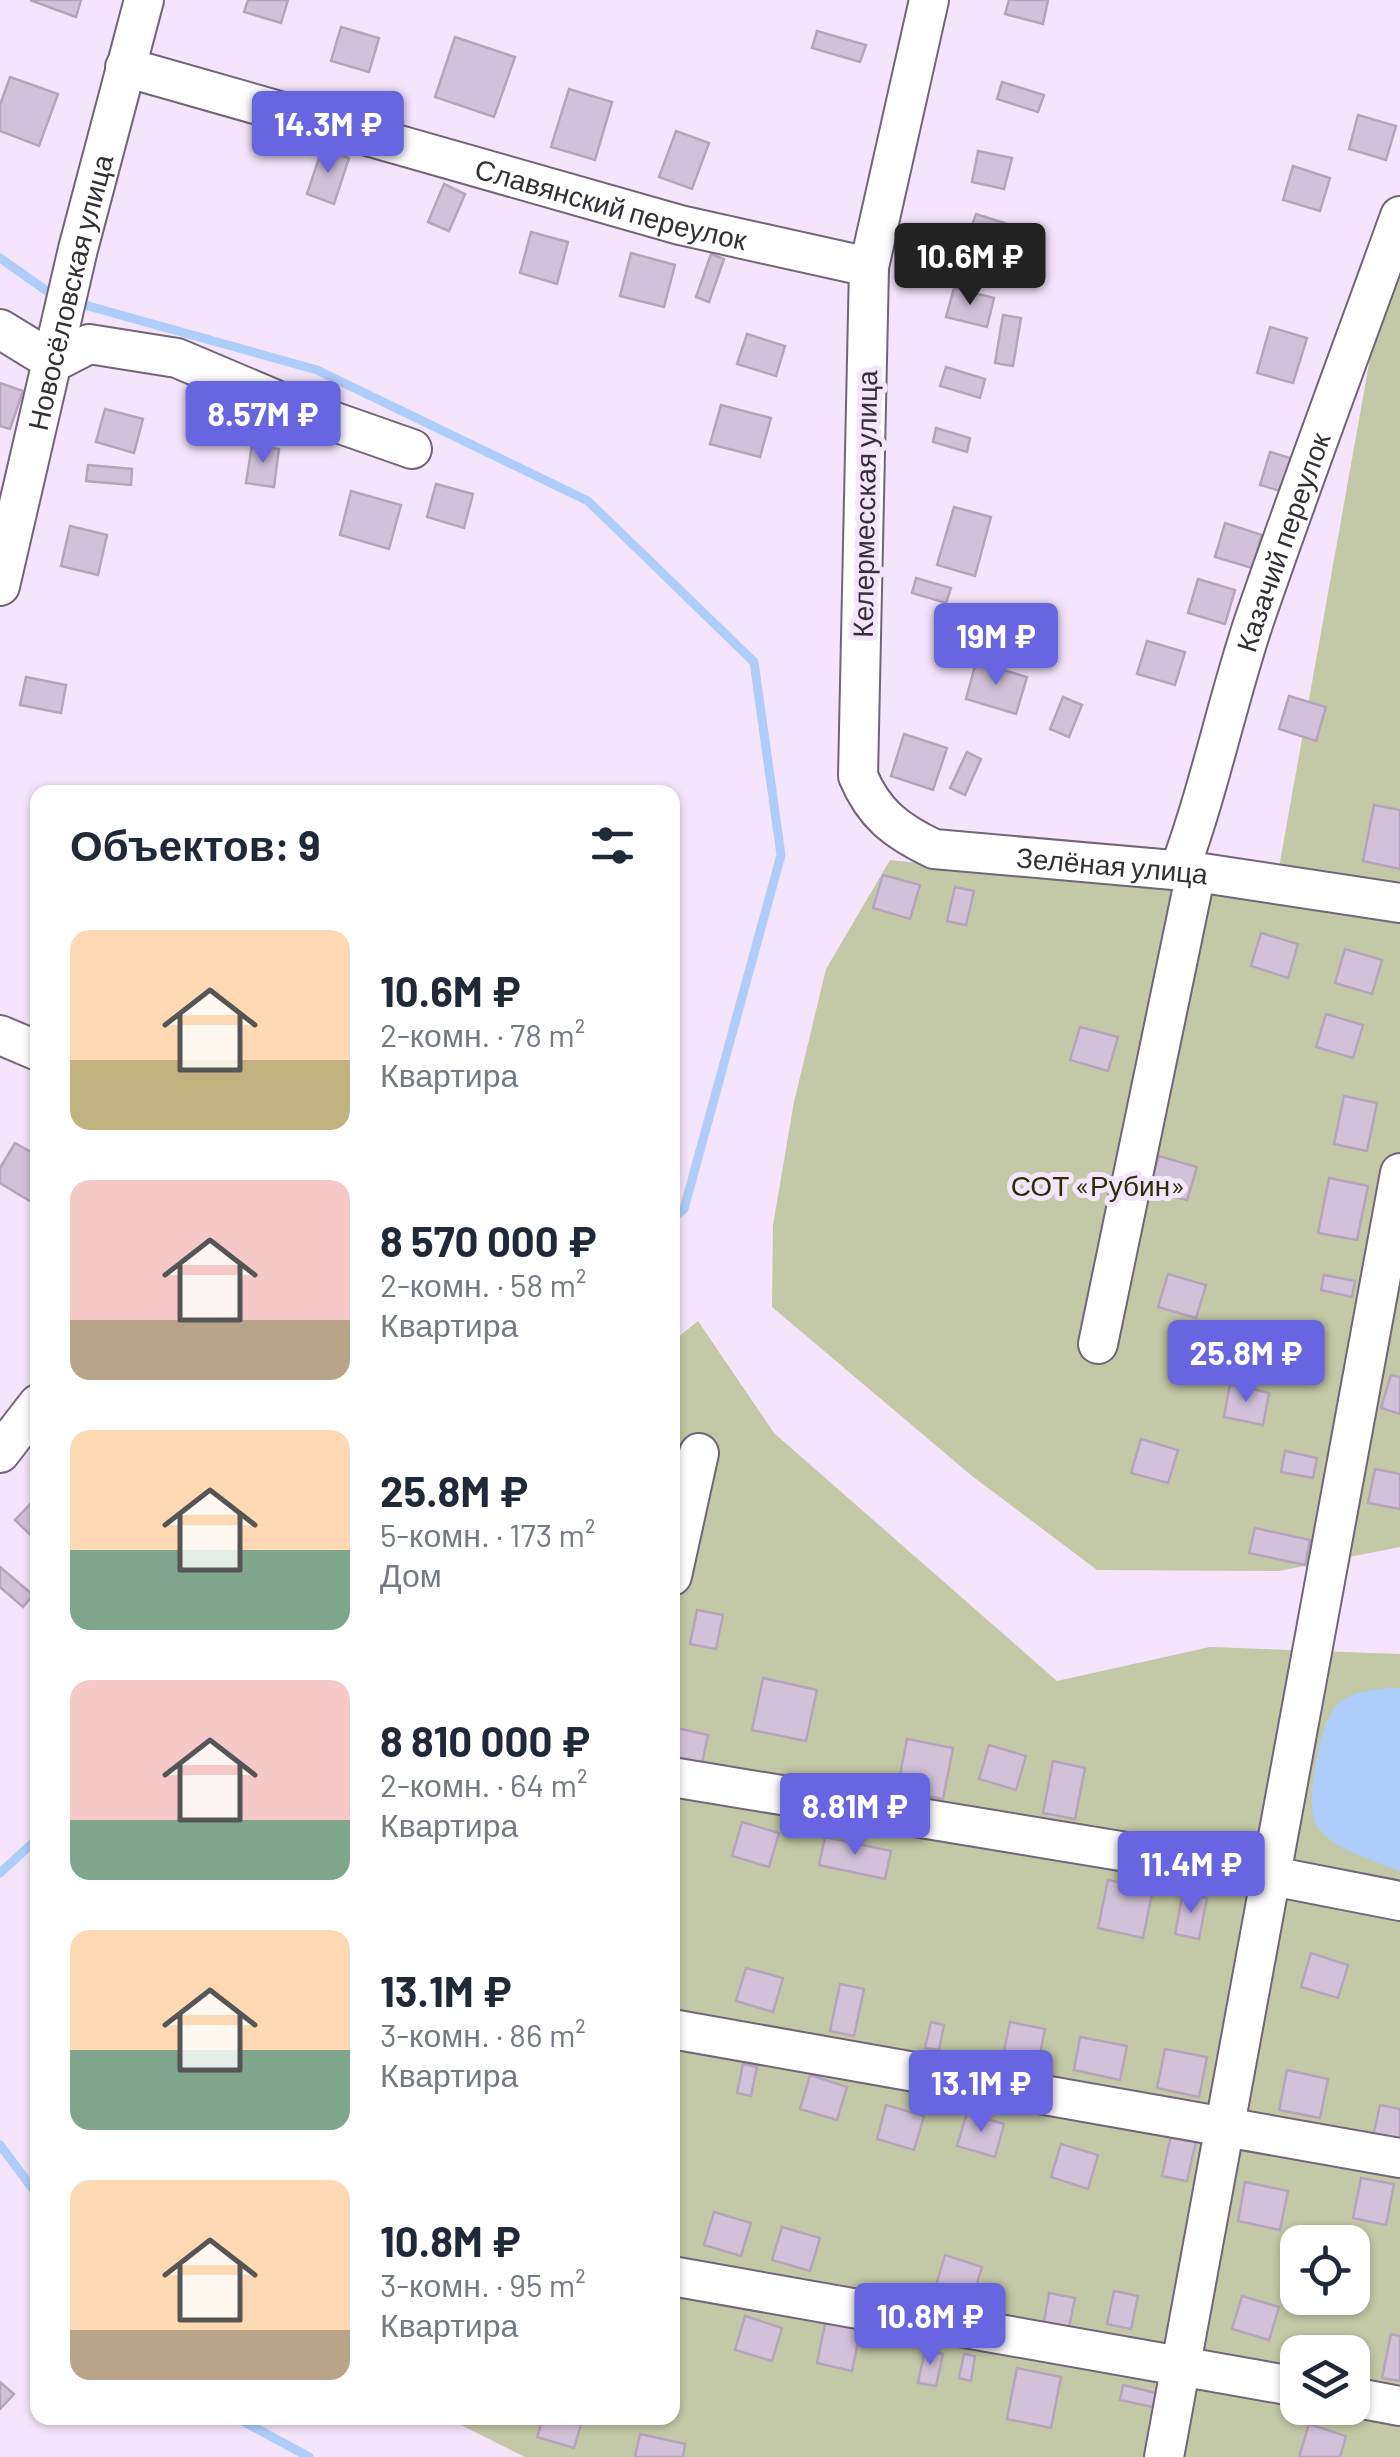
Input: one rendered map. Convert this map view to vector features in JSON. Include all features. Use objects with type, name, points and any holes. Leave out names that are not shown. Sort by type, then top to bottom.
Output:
[{"type":"street","name":"Новосёловская улица","points":[[0,586],[78,249],[144,0]]},
{"type":"street","name":"Келермесская улица","points":[[858,776],[868,267],[929,0]]},
{"type":"street","name":"Славянский переулок","points":[[125,68],[680,225],[868,267]]},
{"type":"street","name":"Казачий переулок","points":[[1098,1344],[1188,871],[1226,707],[1400,216]]},
{"type":"street","points":[[0,329],[54,362],[89,344],[177,358],[294,408],[412,448]]},
{"type":"street","name":"Зелёная улица","points":[[858,776],[871,806],[900,832],[934,849],[1188,871],[1400,903]]},
{"type":"street","points":[[0,1034],[30,1047]]},
{"type":"street","points":[[1164,2457],[1400,1173]]},
{"type":"street","points":[[0,1453],[30,1414]]},
{"type":"street","points":[[680,1540],[699,1454]]},
{"type":"street","points":[[680,1779],[1272,1876],[1400,1901]]},
{"type":"street","points":[[680,2030],[1400,2158]]},
{"type":"street","points":[[680,2277],[1280,2385]]},
{"type":"street","points":[[1370,2400],[1400,2406]]},
{"type":"green space","name":"СОТ «Рубин»","points":[[1400,222],[1400,1547],[1279,1571],[1097,1570],[972,1476],[772,1307],[773,1225],[794,1102],[826,969],[890,860],[1273,901],[1375,330]]},
{"type":"green space","points":[[698,1321],[774,1433],[1057,1681],[1210,1647],[1400,1654],[1400,2457],[525,2457],[461,2425],[680,2425],[680,1336]]},
{"type":"water","points":[[1400,1688],[1400,1872],[1345,1849],[1326,1836],[1318,1828],[1312,1803],[1319,1748],[1334,1708],[1356,1694]]},
{"type":"building","points":[[30,0],[81,0],[76,17]]},
{"type":"building","points":[[248,0],[288,0],[281,23],[244,12]]},
{"type":"building","points":[[1009,0],[1048,0],[1043,24],[1005,14]]},
{"type":"building","points":[[341,27],[379,38],[369,72],[331,61]]},
{"type":"building","points":[[817,31],[866,45],[860,62],[812,48]]},
{"type":"building","points":[[455,37],[515,57],[494,117],[435,97]]},
{"type":"building","points":[[10,77],[58,94],[39,146],[0,131],[0,105]]},
{"type":"building","points":[[1002,82],[1044,95],[1038,112],[997,99]]},
{"type":"building","points":[[569,89],[612,102],[595,160],[551,147]]},
{"type":"building","points":[[1358,115],[1396,126],[1386,160],[1349,149]]},
{"type":"building","points":[[676,131],[709,143],[692,189],[659,177]]},
{"type":"building","points":[[322,149],[349,158],[334,204],[307,194]]},
{"type":"building","points":[[978,151],[1012,158],[1004,189],[972,182]]},
{"type":"building","points":[[1293,166],[1330,178],[1320,211],[1283,200]]},
{"type":"building","points":[[444,184],[465,194],[449,231],[428,222]]},
{"type":"building","points":[[976,214],[1014,226],[1006,252],[967,239]]},
{"type":"building","points":[[531,232],[568,242],[557,284],[520,273]]},
{"type":"building","points":[[631,253],[675,265],[664,307],[620,296]]},
{"type":"building","points":[[711,254],[724,259],[709,302],[696,297]]},
{"type":"building","points":[[954,288],[994,298],[987,327],[946,317]]},
{"type":"building","points":[[1003,315],[1021,318],[1013,366],[995,363]]},
{"type":"building","points":[[1270,327],[1307,338],[1293,383],[1257,373]]},
{"type":"building","points":[[747,334],[785,346],[776,376],[737,364]]},
{"type":"building","points":[[946,367],[985,379],[980,398],[940,386]]},
{"type":"building","points":[[0,383],[23,391],[10,429],[0,426]]},
{"type":"building","points":[[721,405],[771,418],[760,457],[710,444]]},
{"type":"building","points":[[105,409],[143,419],[134,453],[96,442]]},
{"type":"building","points":[[936,428],[970,438],[967,452],[933,442]]},
{"type":"building","points":[[252,445],[279,449],[274,487],[246,483]]},
{"type":"building","points":[[1270,452],[1307,463],[1297,496],[1260,485]]},
{"type":"building","points":[[88,465],[132,469],[131,485],[86,481]]},
{"type":"building","points":[[436,484],[473,494],[464,528],[427,517]]},
{"type":"building","points":[[351,491],[401,505],[389,549],[340,535]]},
{"type":"building","points":[[954,507],[991,517],[975,576],[937,565]]},
{"type":"building","points":[[1225,523],[1262,535],[1252,568],[1215,557]]},
{"type":"building","points":[[70,526],[107,535],[98,575],[61,566]]},
{"type":"building","points":[[916,578],[951,588],[946,603],[912,593]]},
{"type":"building","points":[[1198,579],[1235,590],[1225,624],[1188,613]]},
{"type":"building","points":[[1147,641],[1185,652],[1175,685],[1137,674]]},
{"type":"building","points":[[976,662],[1027,677],[1016,714],[966,699]]},
{"type":"building","points":[[26,677],[66,685],[61,713],[20,705]]},
{"type":"building","points":[[1289,696],[1326,707],[1316,741],[1279,729]]},
{"type":"building","points":[[1063,697],[1082,705],[1069,737],[1050,729]]},
{"type":"building","points":[[904,734],[947,748],[933,790],[891,776]]},
{"type":"building","points":[[967,752],[981,759],[965,795],[950,788]]},
{"type":"building","points":[[1374,805],[1400,810],[1400,869],[1363,861]]},
{"type":"building","points":[[883,875],[920,885],[910,919],[873,908]]},
{"type":"building","points":[[955,887],[974,891],[966,925],[947,921]]},
{"type":"building","points":[[1261,933],[1298,944],[1288,978],[1251,966]]},
{"type":"building","points":[[1345,949],[1382,960],[1372,994],[1335,983]]},
{"type":"building","points":[[1326,1014],[1363,1025],[1353,1058],[1316,1047]]},
{"type":"building","points":[[1080,1027],[1118,1037],[1108,1071],[1070,1060]]},
{"type":"building","points":[[1344,1096],[1377,1103],[1367,1151],[1334,1144]]},
{"type":"building","points":[[15,1143],[30,1151],[30,1201],[0,1183],[0,1168]]},
{"type":"building","points":[[1159,1156],[1197,1167],[1187,1200],[1149,1190]]},
{"type":"building","points":[[1329,1178],[1368,1186],[1357,1240],[1318,1233]]},
{"type":"building","points":[[1168,1274],[1206,1285],[1196,1318],[1158,1307]]},
{"type":"building","points":[[1324,1275],[1355,1281],[1352,1297],[1321,1290]]},
{"type":"building","points":[[1391,1375],[1400,1377],[1400,1414],[1381,1408]]},
{"type":"building","points":[[1230,1384],[1269,1393],[1263,1425],[1224,1417]]},
{"type":"building","points":[[1141,1439],[1178,1450],[1168,1483],[1131,1473]]},
{"type":"building","points":[[1285,1451],[1317,1458],[1313,1478],[1281,1472]]},
{"type":"building","points":[[1375,1469],[1400,1474],[1400,1509],[1368,1503]]},
{"type":"building","points":[[30,1504],[30,1534],[15,1520]]},
{"type":"building","points":[[1255,1528],[1310,1540],[1305,1565],[1249,1553]]},
{"type":"building","points":[[0,1567],[30,1592],[30,1599],[23,1607],[0,1587]]},
{"type":"building","points":[[697,1610],[723,1615],[716,1649],[690,1644]]},
{"type":"building","points":[[763,1678],[817,1690],[806,1741],[752,1730]]},
{"type":"building","points":[[680,1729],[708,1735],[702,1763],[680,1759]]},
{"type":"building","points":[[907,1739],[953,1748],[943,1799],[897,1790]]},
{"type":"building","points":[[989,1745],[1026,1756],[1016,1790],[979,1779]]},
{"type":"building","points":[[1053,1761],[1085,1768],[1075,1819],[1043,1813]]},
{"type":"building","points":[[742,1822],[779,1833],[769,1867],[732,1856]]},
{"type":"building","points":[[825,1837],[891,1851],[885,1879],[819,1865]]},
{"type":"building","points":[[1108,1880],[1153,1889],[1143,1938],[1098,1928]]},
{"type":"building","points":[[1183,1893],[1207,1898],[1199,1939],[1175,1934]]},
{"type":"building","points":[[1311,1953],[1348,1965],[1338,1998],[1301,1987]]},
{"type":"building","points":[[746,1968],[783,1978],[773,2012],[736,2001]]},
{"type":"building","points":[[840,1984],[864,1989],[854,2036],[830,2031]]},
{"type":"building","points":[[931,2022],[944,2025],[939,2050],[925,2048]]},
{"type":"building","points":[[1010,2022],[1045,2029],[1038,2063],[1003,2056]]},
{"type":"building","points":[[1080,2037],[1127,2046],[1120,2080],[1074,2070]]},
{"type":"building","points":[[1165,2049],[1207,2057],[1199,2097],[1157,2088]]},
{"type":"building","points":[[743,2064],[757,2067],[751,2096],[737,2093]]},
{"type":"building","points":[[1287,2070],[1328,2079],[1320,2118],[1279,2110]]},
{"type":"building","points":[[810,2075],[847,2087],[837,2120],[800,2109]]},
{"type":"building","points":[[886,2105],[924,2116],[914,2150],[877,2139]]},
{"type":"building","points":[[1380,2105],[1400,2109],[1400,2142],[1373,2137]]},
{"type":"building","points":[[967,2113],[1004,2124],[995,2157],[957,2146]]},
{"type":"building","points":[[1172,2131],[1197,2137],[1187,2181],[1162,2176]]},
{"type":"building","points":[[1061,2144],[1098,2155],[1088,2189],[1051,2177]]},
{"type":"building","points":[[1361,2178],[1394,2184],[1386,2225],[1353,2218]]},
{"type":"building","points":[[1245,2182],[1288,2191],[1280,2230],[1238,2221]]},
{"type":"building","points":[[714,2212],[751,2223],[741,2256],[704,2245]]},
{"type":"building","points":[[782,2227],[820,2238],[810,2271],[772,2260]]},
{"type":"building","points":[[945,2255],[982,2267],[972,2300],[935,2289]]},
{"type":"building","points":[[1114,2291],[1138,2296],[1131,2329],[1107,2324]]},
{"type":"building","points":[[1049,2293],[1075,2298],[1069,2327],[1044,2322]]},
{"type":"building","points":[[1242,2296],[1279,2307],[1269,2340],[1232,2329]]},
{"type":"building","points":[[745,2316],[782,2328],[772,2361],[735,2350]]},
{"type":"building","points":[[826,2319],[861,2327],[852,2371],[817,2363]]},
{"type":"building","points":[[1391,2334],[1400,2336],[1400,2381],[1382,2378]]},
{"type":"building","points":[[925,2350],[943,2354],[936,2386],[918,2383]]},
{"type":"building","points":[[964,2354],[975,2356],[971,2381],[959,2378]]},
{"type":"building","points":[[1017,2368],[1061,2377],[1051,2428],[1007,2419]]},
{"type":"building","points":[[0,2382],[14,2394],[0,2409]]},
{"type":"building","points":[[1123,2385],[1156,2393],[1153,2407],[1120,2400]]},
{"type":"building","points":[[541,2425],[581,2425],[574,2448],[537,2437]]},
{"type":"building","points":[[1309,2425],[1346,2436],[1340,2457],[1299,2457]]},
{"type":"building","points":[[640,2434],[685,2444],[683,2457],[635,2457]]},
{"type":"waterway","points":[[0,258],[58,299]]},
{"type":"waterway","points":[[74,302],[317,370],[588,501],[754,662],[781,855],[680,1212]]},
{"type":"waterway","points":[[0,1873],[30,1845]]},
{"type":"waterway","points":[[0,2145],[30,2185]]},
{"type":"waterway","points":[[250,2425],[309,2457]]}]
